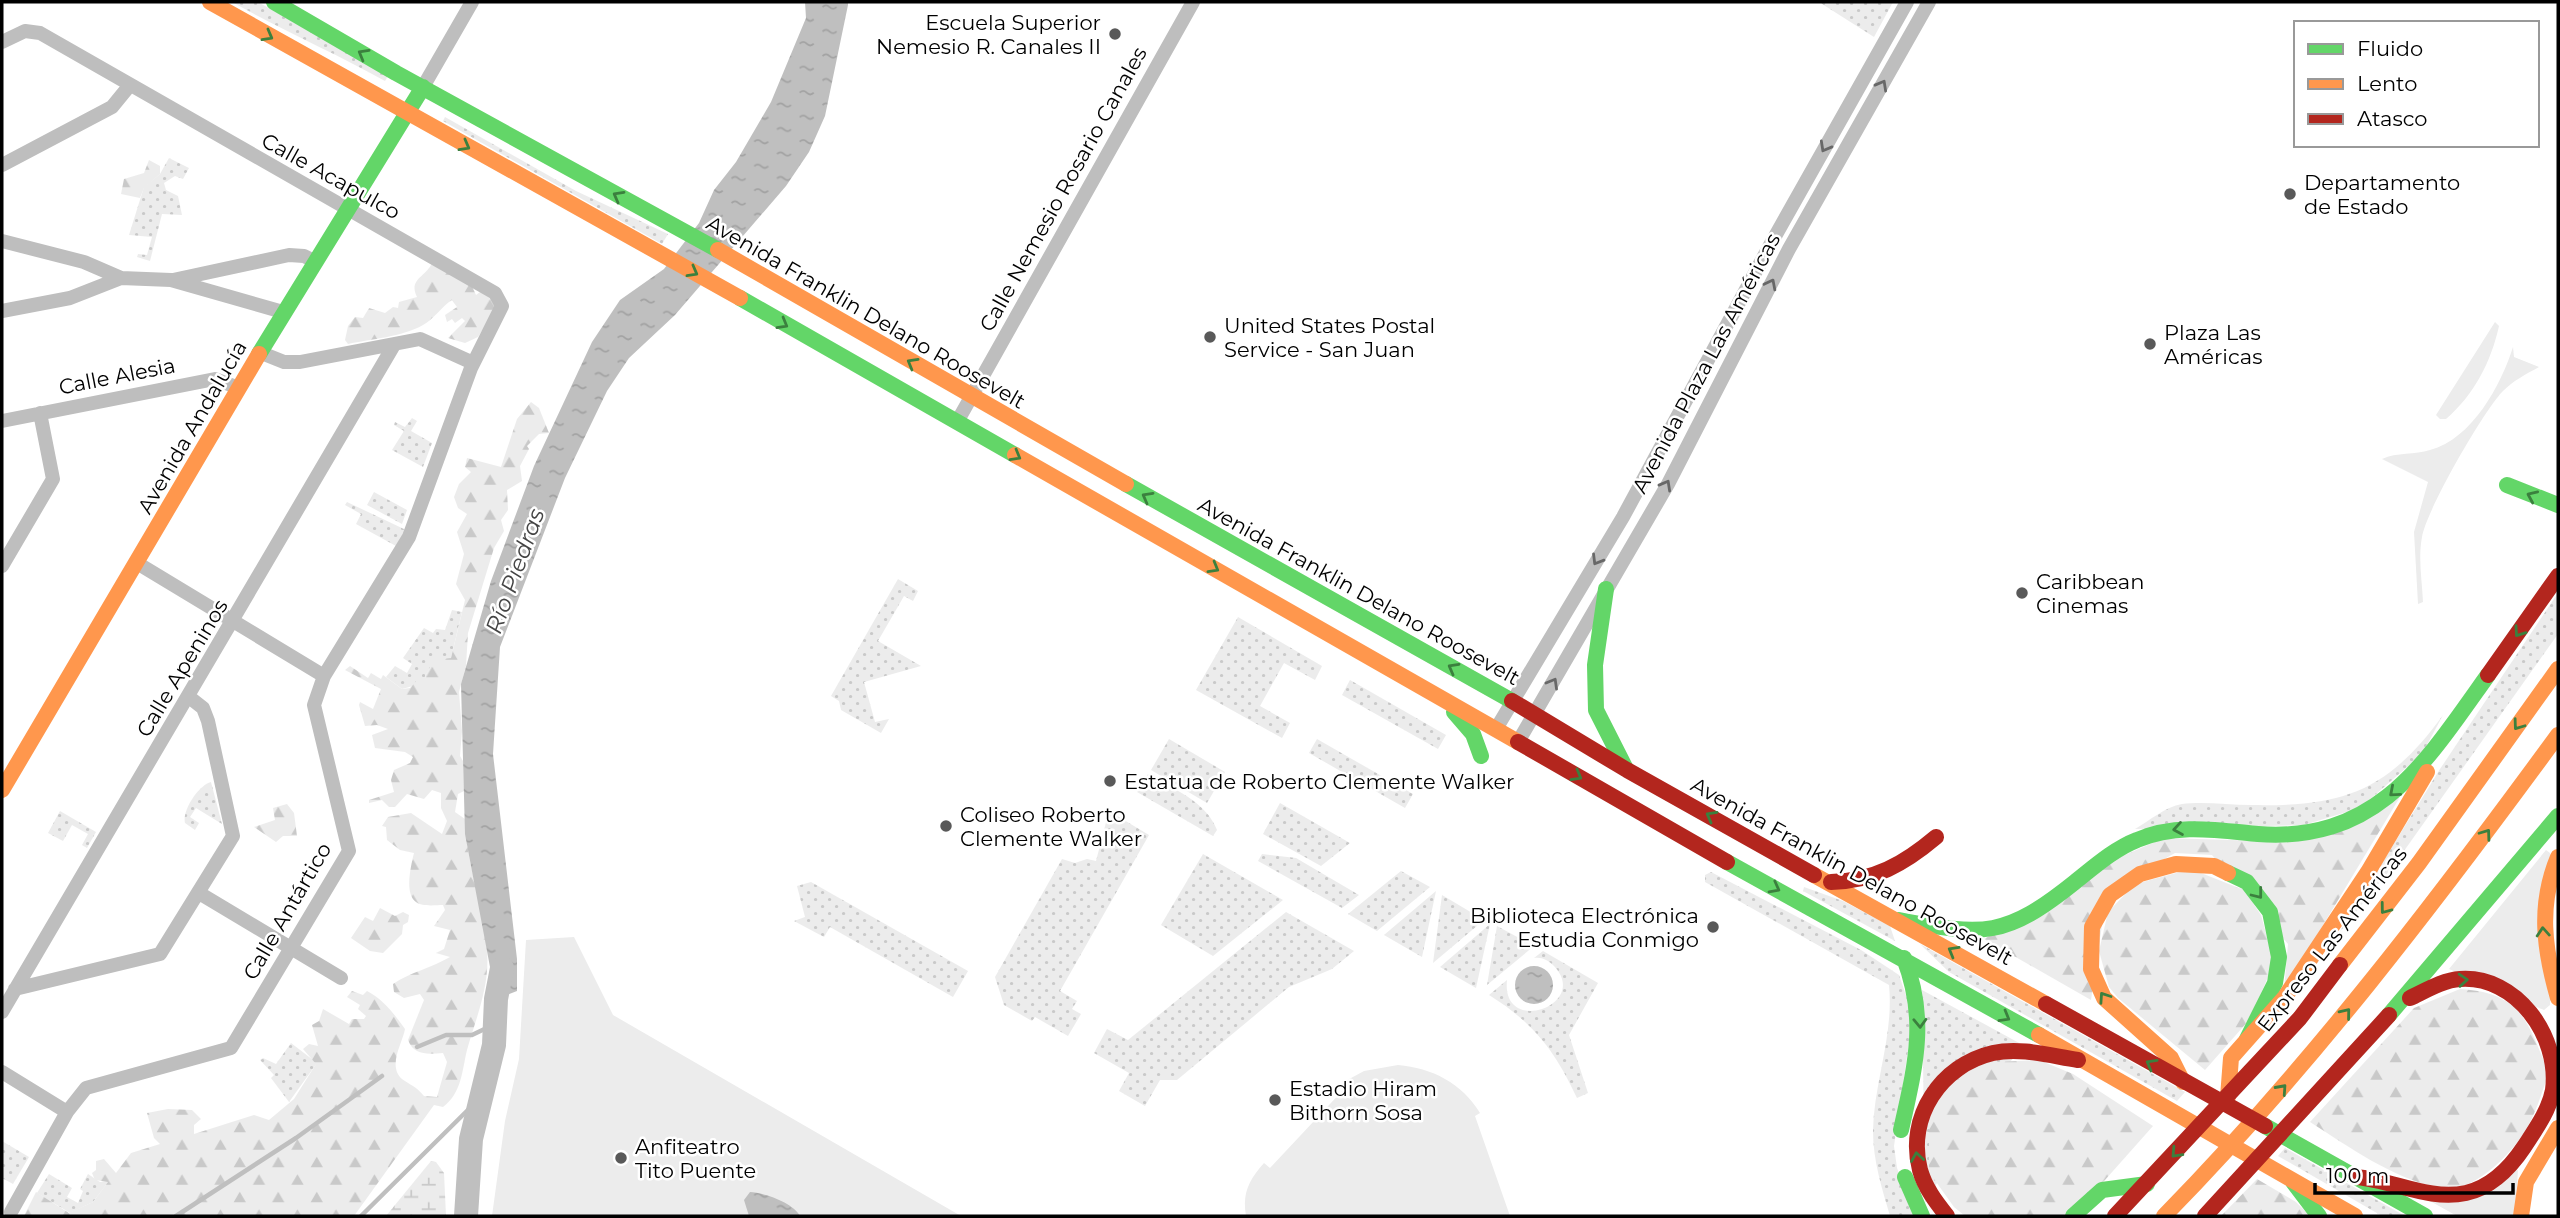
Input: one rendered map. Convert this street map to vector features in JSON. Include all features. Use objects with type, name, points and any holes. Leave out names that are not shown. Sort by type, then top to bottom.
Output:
[{"type":"main road","points":[[210,2],[724,289],[1693,844],[1904,958],[2078,1060],[2355,1216]]},
{"type":"main road","name":"Avenida Franklin Delano Roosevelt","points":[[274,2],[737,260],[971,397],[1513,701],[1627,770],[2425,1216]]},
{"type":"main road","name":"Avenida Andalucía","points":[[3,786],[137,564],[283,312],[423,87]]},
{"type":"main road","points":[[2507,485],[2558,505]]},
{"type":"main road","points":[[2228,1097],[2231,1058],[2251,1032],[2286,997],[2368,872],[2455,723],[2558,576]]},
{"type":"main road","points":[[1606,590],[1595,666],[1596,710],[1627,770]]},
{"type":"main road","name":"Expreso Las Américas","points":[[2115,1216],[2153,1179],[2300,1018],[2419,863],[2558,669]]},
{"type":"main road","points":[[1428,690],[1462,718],[1478,745],[1481,756]]},
{"type":"main road","points":[[1899,920],[1989,931],[2008,927],[2026,918],[2118,849],[2155,833],[2200,827],[2301,834],[2353,820],[2370,811],[2404,783],[2455,723]]},
{"type":"main road","points":[[2164,1216],[2303,1066],[2450,884],[2558,735]]},
{"type":"main road","points":[[2207,1214],[2400,1003],[2558,816]]},
{"type":"main road","points":[[1831,883],[1856,883],[1884,875],[1936,837]]},
{"type":"main road","points":[[2557,858],[2544,896],[2542,932],[2558,998]]},
{"type":"main road","points":[[2183,1082],[2172,1059],[2118,1015],[2101,996],[2095,981],[2090,957],[2095,922],[2102,908],[2123,883],[2144,872],[2185,861],[2216,866],[2252,886],[2273,919],[2279,958],[2275,989],[2251,1032]]},
{"type":"main road","points":[[1904,958],[1917,985],[1920,1045],[1900,1154],[1922,1216]]},
{"type":"main road","points":[[2356,1177],[2380,1177],[2424,1194],[2471,1192],[2494,1180],[2515,1160],[2535,1130],[2553,1091],[2555,1064],[2550,1037],[2528,1006],[2508,990],[2475,979],[2461,979],[2437,985],[2400,1003]]},
{"type":"main road","points":[[1947,1216],[1926,1187],[1916,1150],[1922,1110],[1940,1081],[1971,1059],[1996,1052],[2022,1052],[2078,1060]]},
{"type":"main road","points":[[2521,1216],[2526,1182],[2558,1128]]},
{"type":"main road","points":[[2073,1216],[2102,1190],[2153,1179]]},
{"type":"main road","points":[[2293,1182],[2319,1216]]},
{"type":"street","points":[[423,87],[472,2]]},
{"type":"street","name":"Calle Nemesio Rosario Canales","points":[[957,422],[1193,2]]},
{"type":"street","name":"Avenida Plaza Las Américas","points":[[1496,729],[1623,517],[1769,247],[1907,2]]},
{"type":"street","name":"Avenida Plaza Las Américas","points":[[1518,742],[1668,484],[1789,249],[1929,2]]},
{"type":"street","name":"Calle Acapulco","points":[[2,42],[25,30],[33,30],[495,293],[502,306],[501,314],[473,363]]},
{"type":"street","points":[[2,165],[112,107],[130,85]]},
{"type":"street","points":[[2,240],[83,261],[121,278],[171,280],[283,312]]},
{"type":"street","points":[[171,280],[289,255],[304,256],[314,261]]},
{"type":"street","points":[[2,311],[70,298],[121,278]]},
{"type":"street","points":[[259,352],[284,362],[300,362],[420,340],[473,363]]},
{"type":"street","name":"Calle Apeninos","points":[[2,1012],[234,622],[394,345]]},
{"type":"street","name":"Calle Antártico","points":[[11,1212],[67,1112],[86,1088],[231,1048],[349,851],[314,705],[324,677],[409,537],[473,363]]},
{"type":"street","name":"Calle Alesia","points":[[2,421],[215,379],[239,388]]},
{"type":"street","points":[[2,566],[53,479],[40,413]]},
{"type":"street","points":[[137,564],[324,677]]},
{"type":"street","points":[[15,989],[160,954],[233,836],[208,722],[203,708],[189,697]]},
{"type":"street","points":[[199,893],[341,978]]},
{"type":"street","points":[[2,1072],[67,1112]]},
{"type":"green space","points":[[232,2],[258,2],[388,76],[385,81]]},
{"type":"green space","points":[[1819,2],[1893,2],[1874,37]]},
{"type":"green space","points":[[445,117],[576,191],[668,234],[662,244],[443,121]]},
{"type":"green space","points":[[169,158],[189,168],[183,179],[175,176],[164,183],[166,190],[178,196],[182,215],[162,214],[150,261],[137,257],[138,254],[147,255],[152,237],[129,235],[144,187],[160,174]]},
{"type":"green space","points":[[149,160],[160,166],[160,174],[144,188],[140,198],[121,194],[124,179],[144,173]]},
{"type":"green space","points":[[432,263],[470,282],[476,295],[480,292],[492,296],[498,306],[478,337],[465,343],[448,338],[465,321],[462,318],[455,323],[452,319],[447,322],[445,315],[457,307],[452,300],[415,329],[348,344],[345,340],[348,326],[355,317],[363,318],[369,308],[385,313],[393,307],[398,308],[399,302],[417,297],[416,282]]},
{"type":"green space","points":[[2495,322],[2499,326],[2496,339],[2480,377],[2456,410],[2446,419],[2440,419],[2436,415]]},
{"type":"green space","points":[[2513,347],[2514,357],[2539,367],[2511,384],[2494,402],[2444,484],[2422,537],[2420,561],[2423,602],[2418,604],[2414,532],[2428,482],[2382,459],[2430,450],[2459,435],[2472,423],[2493,393]]},
{"type":"green space","points":[[531,402],[539,408],[549,433],[539,434],[527,446],[529,449],[520,466],[522,481],[507,490],[508,510],[501,520],[504,531],[494,548],[468,633],[466,666],[459,692],[462,731],[460,756],[463,761],[464,791],[458,794],[455,812],[465,819],[468,852],[485,934],[487,964],[481,1002],[454,1095],[443,1107],[434,1105],[354,1216],[24,1216],[36,1192],[69,1213],[93,1202],[108,1182],[95,1180],[92,1173],[96,1170],[96,1161],[104,1159],[116,1173],[131,1153],[160,1144],[154,1138],[147,1113],[168,1109],[192,1110],[201,1119],[194,1125],[194,1134],[254,1115],[269,1120],[294,1099],[316,1064],[303,1049],[309,1044],[318,1046],[312,1025],[319,1021],[323,1009],[349,1024],[352,1019],[364,1019],[366,1016],[358,1009],[360,1005],[347,997],[352,991],[363,995],[367,991],[373,994],[397,1018],[405,1029],[397,1054],[398,1074],[424,1096],[437,1097],[447,1062],[443,1053],[427,1054],[418,1051],[408,1040],[424,1000],[420,994],[404,998],[394,992],[393,984],[450,957],[436,953],[444,949],[450,930],[434,926],[445,910],[443,905],[422,905],[412,898],[409,879],[414,853],[400,850],[387,840],[386,827],[382,826],[388,817],[411,813],[442,834],[447,821],[441,808],[441,793],[432,790],[424,799],[407,794],[395,807],[389,807],[382,800],[369,803],[369,800],[394,792],[391,780],[394,770],[410,763],[413,757],[405,752],[375,748],[372,735],[388,729],[377,725],[365,726],[359,705],[360,702],[373,709],[381,689],[345,670],[350,666],[368,678],[371,673],[381,679],[383,675],[402,689],[410,688],[418,679],[427,682],[425,676],[434,660],[451,658],[465,600],[456,584],[464,554],[457,532],[467,514],[458,508],[454,497],[459,484],[471,472],[465,467],[467,458],[501,467],[517,419]]},
{"type":"green space","points":[[412,418],[417,421],[411,431],[432,443],[423,467],[392,450],[404,431],[394,425],[395,422],[405,427]]},
{"type":"green space","points":[[374,492],[407,510],[402,524],[367,505]]},
{"type":"green space","points":[[347,502],[406,530],[396,546],[356,524],[361,514],[345,505]]},
{"type":"green space","points":[[898,579],[918,591],[913,601],[904,596],[878,641],[921,666],[864,682],[875,722],[889,719],[881,733],[841,710],[839,701],[831,696]]},
{"type":"green space","points":[[2558,593],[2558,634],[2394,865],[2339,933],[2440,769]]},
{"type":"green space","points":[[452,610],[462,612],[451,658],[430,668],[425,676],[428,682],[402,689],[386,677],[395,666],[407,673],[412,664],[403,658],[424,628],[433,633],[436,629],[445,630]]},
{"type":"green space","points":[[1238,617],[1322,666],[1315,680],[1284,663],[1260,706],[1290,723],[1282,738],[1196,690]]},
{"type":"green space","points":[[1350,680],[1446,735],[1438,749],[1342,695]]},
{"type":"green space","points":[[2443,715],[2422,754],[2360,808],[2304,825],[2135,829],[2163,811],[2182,804],[2284,805],[2338,797],[2361,789],[2383,777],[2403,761]]},
{"type":"green space","points":[[1169,739],[1225,772],[1207,803],[1151,770]]},
{"type":"green space","points":[[1317,739],[1413,794],[1405,808],[1309,753]]},
{"type":"green space","points":[[1148,774],[1197,803],[1217,830],[1213,836],[1137,792]]},
{"type":"green space","points":[[211,782],[222,824],[196,808],[190,817],[199,823],[195,830],[185,823],[186,812],[197,793]]},
{"type":"green space","points":[[2400,797],[2284,990],[2288,944],[2212,855],[2175,853],[2107,891],[2091,1000],[1984,939],[2120,857],[2164,838],[2263,841]]},
{"type":"green space","points":[[1280,803],[1350,843],[1321,866],[1263,834]]},
{"type":"green space","points":[[287,804],[294,813],[297,836],[283,836],[276,842],[254,827],[275,820],[273,808]]},
{"type":"green space","points":[[60,811],[96,832],[87,848],[82,845],[88,834],[72,825],[63,841],[48,833]]},
{"type":"green space","points":[[1109,811],[1149,835],[1060,991],[1077,1001],[1072,1009],[1081,1014],[1068,1036],[1035,1017],[1032,1021],[1004,1005],[995,977],[1062,859],[1075,863],[1087,859],[1096,861]]},
{"type":"green space","points":[[2546,850],[2550,853],[2550,1005],[2544,1010],[2449,969]]},
{"type":"green space","points":[[1203,854],[1283,900],[1213,956],[1161,925]]},
{"type":"green space","points":[[1262,854],[1296,858],[1359,895],[1342,908],[1258,861]]},
{"type":"green space","points":[[2191,869],[2244,890],[2261,915],[2274,963],[2250,1019],[2205,1070],[2118,998],[2109,987],[2099,951],[2108,912],[2135,884]]},
{"type":"green space","points":[[1401,871],[1430,887],[1377,931],[1348,914]]},
{"type":"green space","points":[[1711,872],[1861,950],[1899,975],[1913,1016],[1894,1146],[1897,1168],[1916,1216],[1890,1216],[1875,1153],[1874,1112],[1889,1022],[1889,985],[1705,882],[1705,875]]},
{"type":"green space","points":[[811,882],[968,971],[953,997],[830,927],[824,937],[794,921],[805,917],[797,886]]},
{"type":"green space","points":[[1804,887],[1843,901],[1890,926],[1895,941],[1803,891]]},
{"type":"green space","points":[[1436,891],[1422,957],[1384,935]]},
{"type":"green space","points":[[1442,895],[1484,920],[1433,963]]},
{"type":"green space","points":[[380,908],[395,916],[403,912],[409,915],[408,922],[403,925],[402,934],[383,953],[370,951],[351,938],[365,917],[373,921]]},
{"type":"green space","points":[[1286,912],[1354,951],[1332,969],[1289,987],[1177,1080],[1160,1080],[1145,1106],[1119,1091],[1129,1073],[1094,1053],[1107,1029],[1128,1040]]},
{"type":"green space","points":[[1490,924],[1476,988],[1440,967]]},
{"type":"green space","points":[[1497,926],[1534,946],[1487,985]]},
{"type":"green space","points":[[574,937],[613,1015],[961,1216],[492,1216],[505,1121],[519,1059],[526,940]]},
{"type":"green space","points":[[1920,944],[2185,1092],[2177,1101],[1949,972]]},
{"type":"green space","points":[[1543,951],[1598,983],[1569,1035],[1588,1093],[1577,1098],[1542,1039],[1519,1016],[1489,995],[1507,980],[1509,997],[1517,1007],[1529,1011],[1554,1003],[1561,993],[1562,980],[1549,962],[1534,958]]},
{"type":"green space","points":[[2460,989],[2497,997],[2520,1013],[2535,1039],[2549,1073],[2526,1130],[2494,1167],[2466,1185],[2453,1189],[2439,1188],[2388,1169],[2310,1122],[2414,1008]]},
{"type":"green space","points":[[1922,990],[2021,1044],[1925,1203]]},
{"type":"green space","points":[[291,1043],[317,1063],[289,1102],[271,1078],[274,1075],[260,1060],[263,1058],[276,1064]]},
{"type":"green space","points":[[2039,1060],[2073,1074],[2153,1126],[2105,1180],[2065,1216],[1965,1216],[1954,1207],[1929,1172],[1929,1118],[1935,1097],[1974,1063]]},
{"type":"green space","points":[[1398,1065],[1423,1070],[1445,1079],[1473,1102],[1480,1113],[1475,1116],[1510,1216],[1246,1216],[1246,1194],[1254,1175],[1264,1163],[1270,1168],[1344,1089],[1340,1084],[1364,1071]]},
{"type":"green space","points":[[2,1141],[29,1157],[13,1184],[2,1178]]},
{"type":"green space","points":[[2285,1148],[2405,1216],[2382,1216],[2278,1156]]},
{"type":"green space","points":[[431,1161],[436,1162],[444,1173],[446,1216],[386,1216]]},
{"type":"green space","points":[[2518,1170],[2515,1216],[2457,1216],[2430,1201]]},
{"type":"green space","points":[[49,1174],[72,1188],[67,1197],[78,1203],[83,1191],[80,1189],[88,1174],[100,1182],[109,1181],[93,1202],[70,1213],[37,1193]]},
{"type":"green space","points":[[2257,1179],[2296,1202],[2310,1216],[2221,1216]]},
{"type":"water","points":[[805,2],[848,2],[825,116],[809,152],[786,186],[675,315],[629,358],[607,391],[565,478],[500,647],[493,754],[517,959],[517,991],[496,999],[465,834],[461,684],[491,581],[534,466],[592,342],[620,300],[664,269],[699,223],[714,190],[736,162],[771,102],[806,18]]},
{"type":"water","points":[[1534,966],[1547,972],[1553,985],[1547,998],[1534,1004],[1521,998],[1515,985],[1521,972]]},
{"type":"water","points":[[750,1192],[778,1199],[800,1216],[749,1216],[744,1200]]},
{"type":"waterway","name":"Río Piedras","points":[[466,1216],[471,1139],[494,1045],[496,999],[502,968]]},
{"type":"waterway","points":[[417,1047],[446,1035],[472,1035],[495,1024]]},
{"type":"waterway","points":[[176,1216],[296,1138],[382,1076]]},
{"type":"waterway","points":[[361,1216],[481,1097]]},
{"type":"traffic: fast","points":[[274,2],[396,73],[718,250]]},
{"type":"traffic: fast","points":[[259,354],[423,87]]},
{"type":"traffic: fast","points":[[740,298],[1015,455]]},
{"type":"traffic: fast","points":[[1126,484],[1512,701]]},
{"type":"traffic: fast","points":[[2507,485],[2558,505]]},
{"type":"traffic: fast","points":[[1606,589],[1595,665],[1596,710],[1626,769]]},
{"type":"traffic: fast","points":[[1899,920],[1974,930],[2011,923],[2051,900],[2120,848],[2166,831],[2196,829],[2258,834],[2300,833],[2336,825],[2367,811],[2395,790],[2420,766],[2488,675]]},
{"type":"traffic: fast","points":[[1454,712],[1473,734],[1481,756]]},
{"type":"traffic: fast","points":[[2389,1015],[2558,816]]},
{"type":"traffic: fast","points":[[1727,862],[2039,1035]]},
{"type":"traffic: fast","points":[[2228,873],[2247,882],[2270,912],[2279,957],[2275,983],[2247,1039]]},
{"type":"traffic: fast","points":[[1901,1130],[1917,1044],[1916,1002],[1904,958]]},
{"type":"traffic: fast","points":[[2265,1126],[2425,1216]]},
{"type":"traffic: fast","points":[[1905,1177],[1922,1216]]},
{"type":"traffic: fast","points":[[2293,1182],[2319,1216]]},
{"type":"traffic: fast","points":[[2073,1216],[2102,1190],[2147,1184]]},
{"type":"traffic: slow","points":[[210,2],[740,298]]},
{"type":"traffic: slow","points":[[718,250],[1126,484]]},
{"type":"traffic: slow","points":[[2,790],[259,354]]},
{"type":"traffic: slow","points":[[1015,455],[1518,742]]},
{"type":"traffic: slow","points":[[2340,965],[2419,863],[2558,669]]},
{"type":"traffic: slow","points":[[2164,1216],[2270,1102],[2370,983],[2558,735]]},
{"type":"traffic: slow","points":[[2228,1097],[2231,1058],[2285,997],[2368,872],[2427,772]]},
{"type":"traffic: slow","points":[[2558,857],[2548,892],[2545,927],[2549,962],[2558,998]]},
{"type":"traffic: slow","points":[[2183,1082],[2171,1058],[2104,998],[2091,969],[2092,927],[2110,895],[2140,874],[2176,864],[2214,866],[2228,873]]},
{"type":"traffic: slow","points":[[1814,875],[2046,1004]]},
{"type":"traffic: slow","points":[[2039,1035],[2355,1216]]},
{"type":"traffic: slow","points":[[2521,1216],[2526,1182],[2558,1128]]},
{"type":"traffic: jam","points":[[2488,675],[2558,576]]},
{"type":"traffic: jam","points":[[1512,701],[1627,770],[1814,875]]},
{"type":"traffic: jam","points":[[1518,742],[1727,862]]},
{"type":"traffic: jam","points":[[1831,882],[1861,878],[1888,869],[1936,837]]},
{"type":"traffic: jam","points":[[2115,1216],[2300,1018],[2340,965]]},
{"type":"traffic: jam","points":[[2356,1177],[2438,1194],[2452,1195],[2475,1190],[2500,1176],[2513,1162],[2537,1127],[2551,1098],[2553,1070],[2549,1049],[2541,1030],[2516,998],[2499,987],[2480,980],[2460,979],[2410,998]]},
{"type":"traffic: jam","points":[[2046,1004],[2265,1126]]},
{"type":"traffic: jam","points":[[2205,1216],[2389,1015]]},
{"type":"traffic: jam","points":[[1947,1216],[1925,1183],[1917,1150],[1923,1113],[1943,1081],[1974,1059],[2004,1051],[2078,1060]]},
{"type":"place","name":"Escuela Superior Nemesio R. Canales II","points":[[1115,34]]},
{"type":"place","name":"Departamento de Estado","points":[[2290,194]]},
{"type":"place","name":"United States Postal Service - San Juan","points":[[1210,337]]},
{"type":"place","name":"Plaza Las Américas","points":[[2150,344]]},
{"type":"place","name":"Caribbean Cinemas","points":[[2022,593]]},
{"type":"place","name":"Estatua de Roberto Clemente Walker","points":[[1110,781]]},
{"type":"place","name":"Coliseo Roberto Clemente Walker","points":[[946,826]]},
{"type":"place","name":"Biblioteca Electrónica Estudia Conmigo","points":[[1713,927]]},
{"type":"place","name":"Estadio Hiram Bithorn Sosa","points":[[1275,1100]]},
{"type":"place","name":"Anfiteatro Tito Puente","points":[[621,1158]]}]
